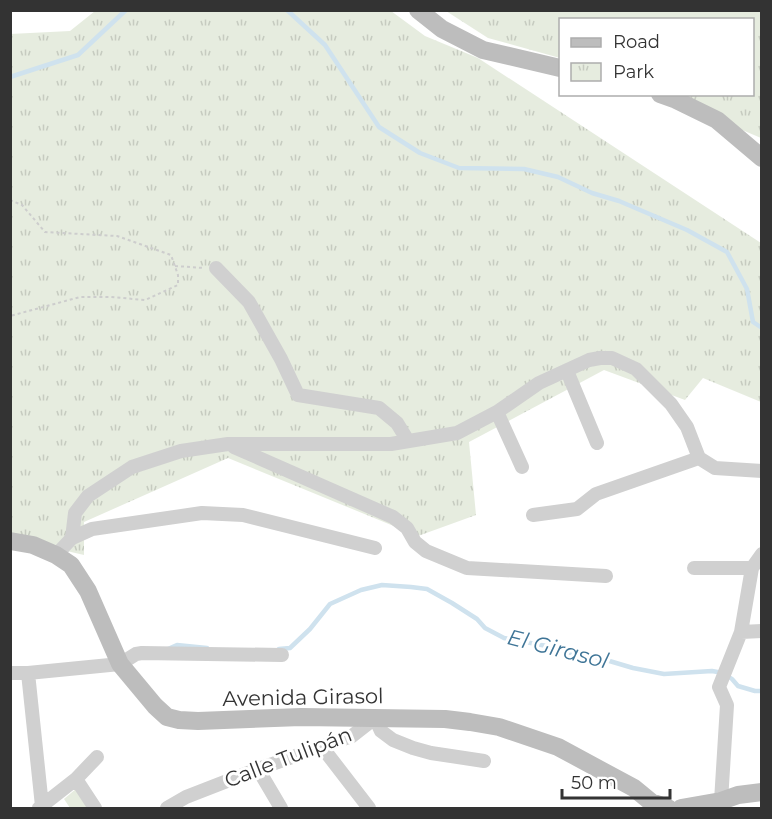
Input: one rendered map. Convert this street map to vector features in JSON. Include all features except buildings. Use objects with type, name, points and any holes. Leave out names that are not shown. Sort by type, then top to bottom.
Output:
[{"type":"street","points":[[418,10],[442,28],[483,50],[559,68]]},
{"type":"street","points":[[666,96],[717,120],[762,158]]},
{"type":"street","points":[[216,268],[249,302],[298,395],[379,408],[397,423],[408,441]]},
{"type":"street","points":[[72,538],[75,513],[88,496],[132,467],[181,451],[228,444],[391,444],[457,433],[497,412],[539,384],[589,360],[600,358],[612,358],[636,369],[671,404],[687,428],[699,458],[715,468],[762,471]]},
{"type":"street","points":[[567,371],[597,443]]},
{"type":"street","points":[[497,412],[522,467]]},
{"type":"street","points":[[228,444],[393,517],[407,528],[415,542],[426,551],[467,568],[606,576]]},
{"type":"street","points":[[533,515],[577,509],[596,494],[699,458]]},
{"type":"street","points":[[57,555],[72,538],[92,529],[202,513],[243,515],[375,548]]},
{"type":"street","name":"Avenida Girasol","points":[[10,541],[33,545],[57,555],[71,565],[88,591],[120,664],[167,717],[198,721],[301,717],[445,719],[499,727],[558,747],[634,788],[651,802],[668,808]]},
{"type":"street","points":[[722,801],[727,705],[718,687],[741,632],[752,568],[762,554]]},
{"type":"street","points":[[694,568],[752,568]]},
{"type":"street","points":[[746,603],[762,596]]},
{"type":"street","points":[[741,632],[762,631]]},
{"type":"street","points":[[10,674],[120,664],[142,653],[282,655]]},
{"type":"street","points":[[28,673],[41,806]]},
{"type":"street","points":[[375,718],[381,731],[393,740],[412,748],[484,761]]},
{"type":"street","name":"Calle Tulipán","points":[[167,808],[189,803],[258,769],[352,736],[375,718]]},
{"type":"street","points":[[322,747],[369,808]]},
{"type":"street","points":[[41,806],[76,779],[97,758]]},
{"type":"street","points":[[258,769],[280,808]]},
{"type":"street","points":[[76,779],[95,808]]},
{"type":"street","points":[[634,788],[639,808]]},
{"type":"street","points":[[681,808],[762,792]]},
{"type":"path","points":[[10,200],[22,205],[45,232],[117,236],[171,255],[178,275],[178,285],[145,300],[80,297],[10,316]]},
{"type":"path","points":[[175,266],[216,268]]},
{"type":"green space","points":[[95,11],[391,11],[425,36],[478,58],[761,243],[761,402],[703,378],[685,400],[604,370],[469,442],[476,515],[418,536],[228,458],[84,522],[84,555],[11,538],[10,34],[70,31]]},
{"type":"green space","points":[[446,11],[761,11],[761,138],[662,96],[754,96],[754,18],[559,18],[559,58],[488,38]]},
{"type":"green space","points":[[77,788],[91,808],[70,808],[64,799]]},
{"type":"waterway","points":[[10,77],[78,55],[126,10]]},
{"type":"waterway","points":[[287,10],[325,45],[379,127],[420,153],[459,168],[524,169],[558,177],[592,193],[619,201],[687,230],[727,252],[747,289],[753,322],[762,328]]},
{"type":"waterway","name":"El Girasol","points":[[279,649],[290,648],[310,629],[330,604],[361,590],[382,585],[411,587],[427,589],[504,638],[664,674],[712,671],[723,673],[738,686],[762,691]]},
{"type":"waterway","name":"El Girasol","points":[[168,649],[177,645],[207,648]]}]
